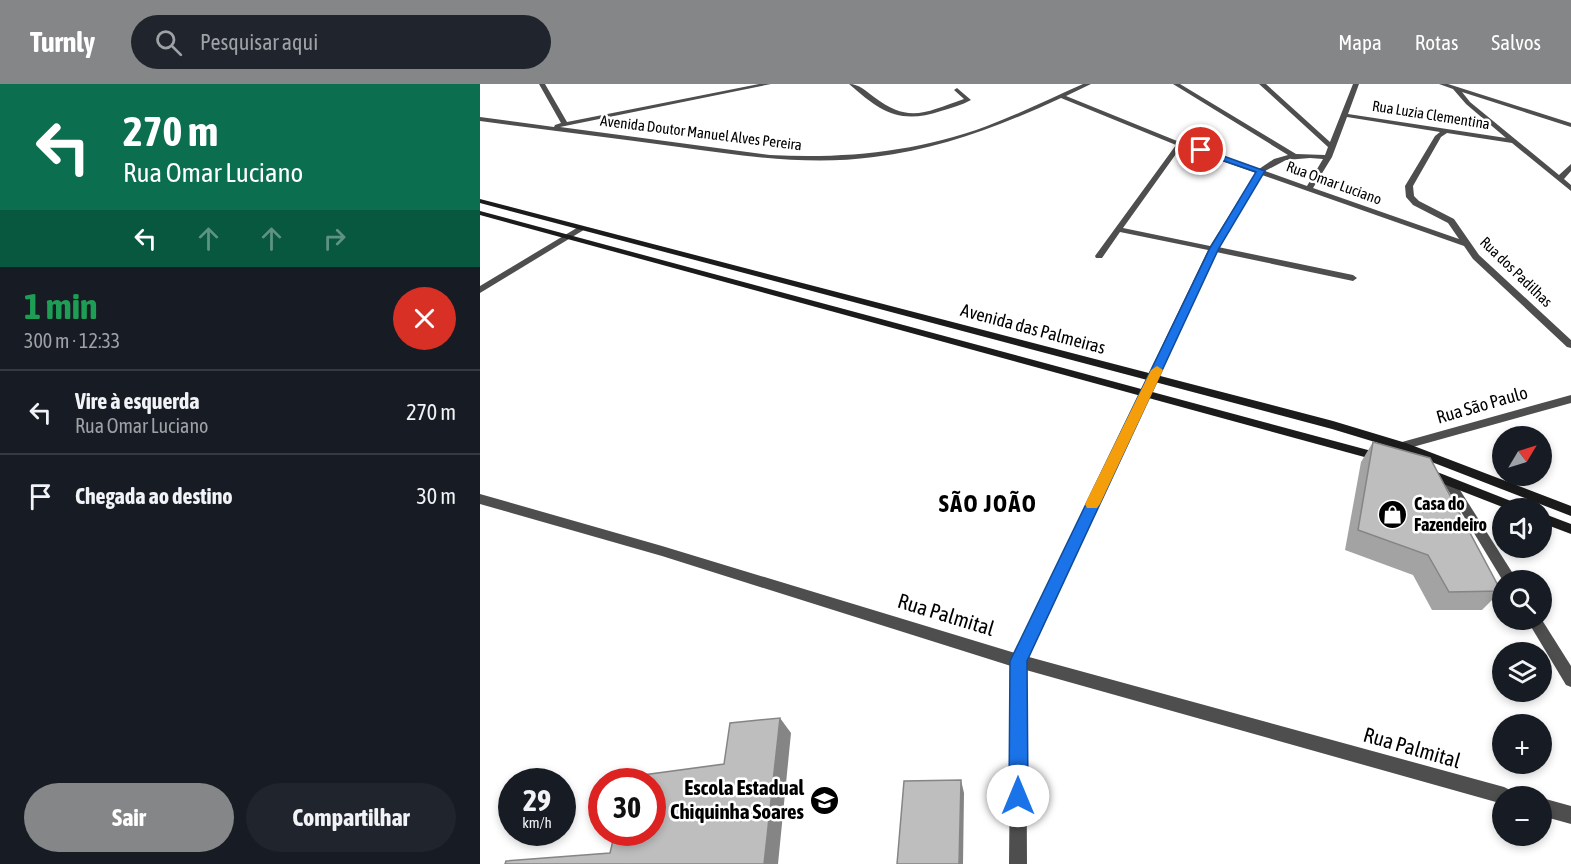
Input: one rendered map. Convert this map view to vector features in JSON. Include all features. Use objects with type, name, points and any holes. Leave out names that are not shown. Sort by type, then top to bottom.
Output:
[{"type":"main road","name":"Avenida das Palmeiras","points":[[480,201],[1333,426],[1402,446],[1571,511]]},
{"type":"main road","name":"Avenida das Palmeiras","points":[[480,213],[1387,459]]},
{"type":"main road","points":[[728,281],[741,270]]},
{"type":"main road","points":[[853,314],[864,303]]},
{"type":"main road","points":[[1014,358],[1022,344]]},
{"type":"main road","points":[[1419,470],[1492,498]]},
{"type":"main road","points":[[1552,522],[1571,529]]},
{"type":"street","points":[[542,84],[565,124]]},
{"type":"street","points":[[548,128],[768,84]]},
{"type":"street","points":[[852,84],[895,113],[904,115],[917,115],[968,100],[957,90]]},
{"type":"street","name":"Avenida Doutor Manuel Alves Pereira","points":[[480,119],[770,157],[851,158],[899,152],[974,133],[1088,84]]},
{"type":"street","points":[[1176,84],[1293,155]]},
{"type":"street","points":[[1262,84],[1330,152]]},
{"type":"street","points":[[1309,189],[1330,152],[1356,84]]},
{"type":"street","points":[[1442,84],[1571,125]]},
{"type":"street","points":[[1455,88],[1468,103],[1571,189]]},
{"type":"street","name":"Rua Omar Luciano","points":[[1060,96],[1180,144],[1466,244]]},
{"type":"street","name":"Rua Luzia Clementina","points":[[1345,115],[1512,141]]},
{"type":"street","points":[[1445,131],[1438,136],[1408,191],[1416,203],[1451,221],[1466,244]]},
{"type":"street","points":[[1099,256],[1180,144]]},
{"type":"street","points":[[1018,864],[1019,661],[1215,248],[1261,171],[1270,162],[1293,155],[1330,152]]},
{"type":"street","points":[[1560,179],[1571,166]]},
{"type":"street","points":[[480,290],[583,228]]},
{"type":"street","points":[[1118,229],[1353,278]]},
{"type":"street","name":"Rua dos Padilhas","points":[[1466,244],[1571,345]]},
{"type":"street","name":"Rua São Paulo","points":[[1402,446],[1571,399]]},
{"type":"street","points":[[1449,482],[1504,570]]},
{"type":"street","name":"Rua Palmital","points":[[480,499],[662,551],[1019,661],[1492,793]]},
{"type":"street","points":[[1540,630],[1571,680]]},
{"type":"street","points":[[1552,810],[1571,815]]},
{"type":"building","points":[[1373,442],[1430,458],[1492,574],[1492,591],[1449,592],[1428,555],[1358,530]]},
{"type":"building","points":[[780,718],[764,864],[505,864],[506,861],[610,853],[612,846],[666,846],[666,772],[724,764],[730,723]]},
{"type":"building","points":[[961,780],[959,864],[897,864],[904,781]]},
{"type":"slow traffic","points":[[1092,504],[1157,370]]},
{"type":"place","name":"Casa do Fazendeiro","points":[[1393,514]]},
{"type":"place","name":"Escola Estadual Chiquinha Soares","points":[[825,800]]},
{"type":"district","name":"SÃO JOÃO","points":[[988,504]]},
{"type":"route","points":[[1018,796],[1019,661],[1215,248],[1261,171],[1201,150]]}]
